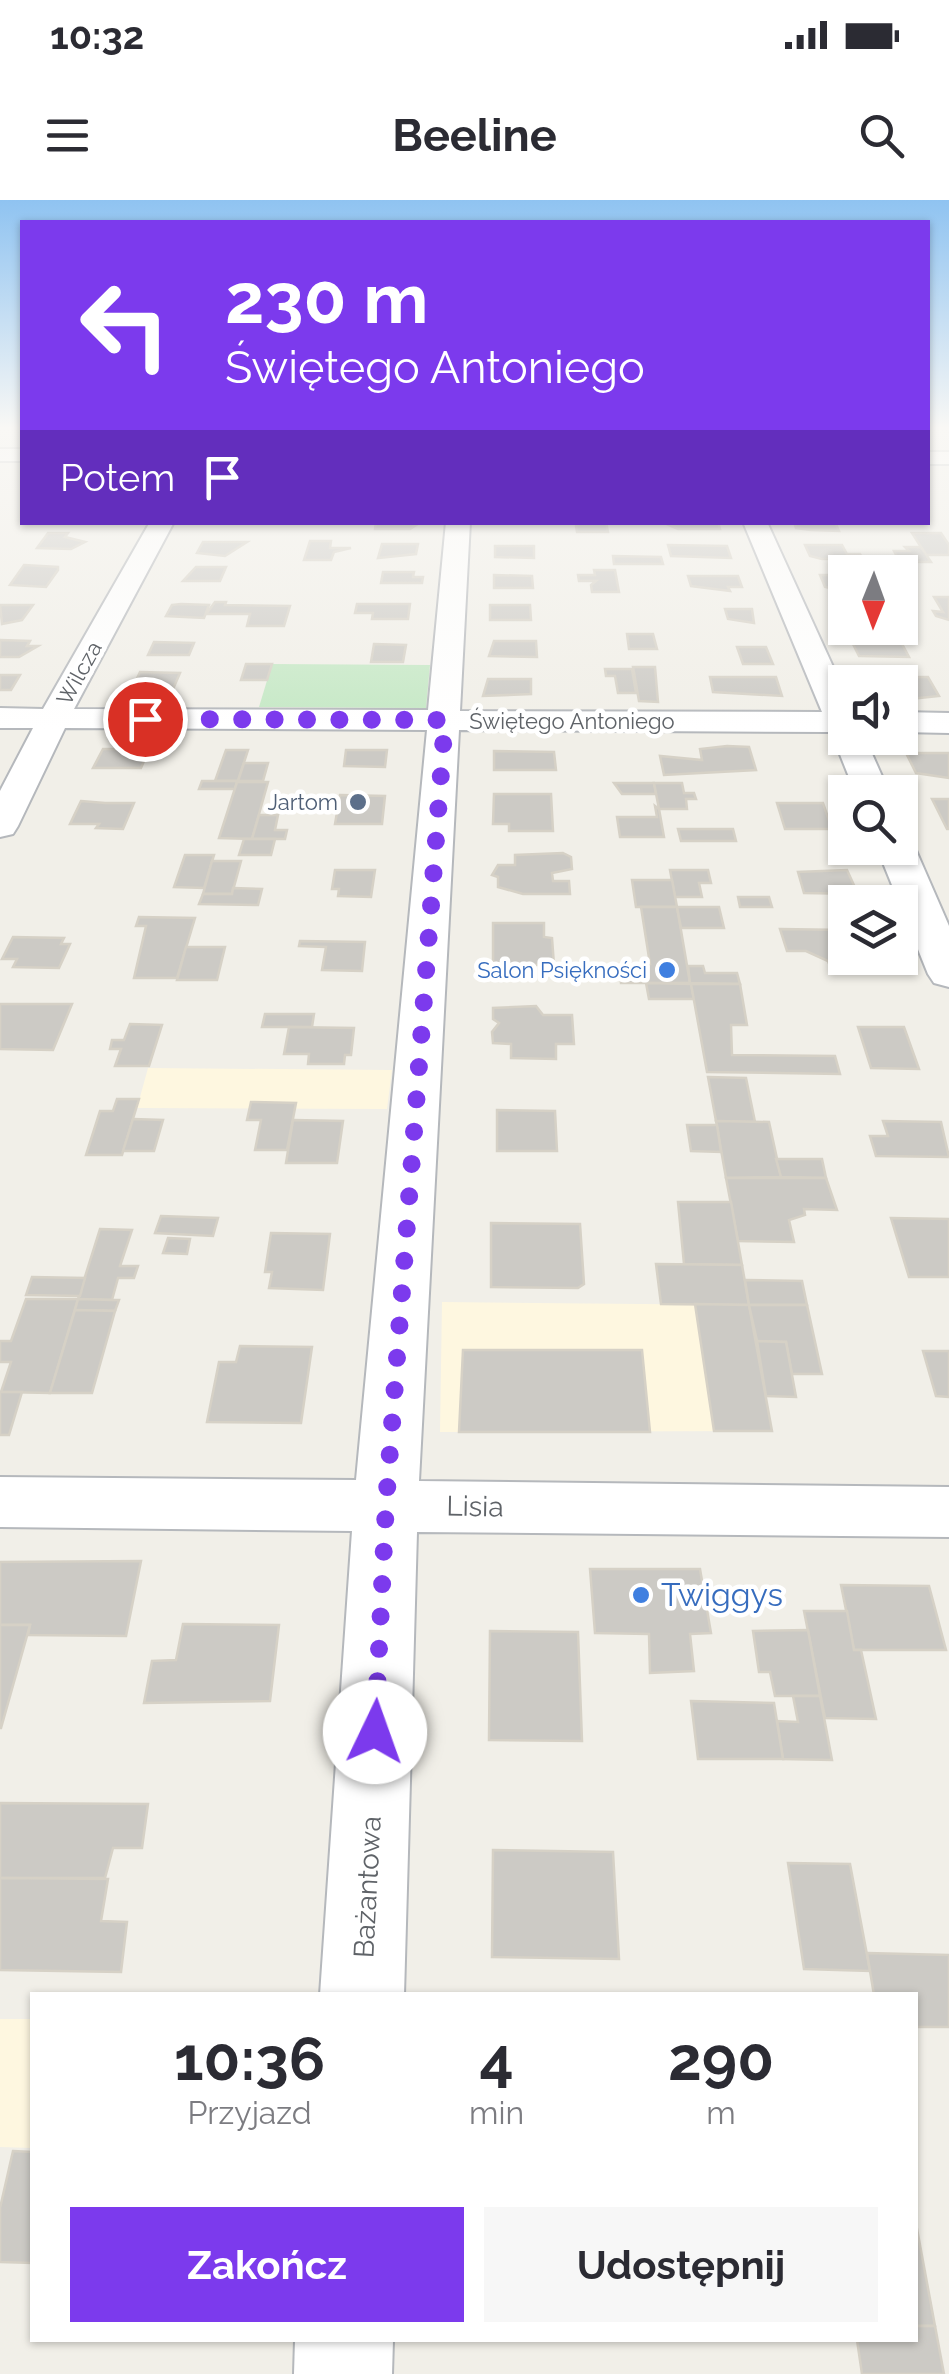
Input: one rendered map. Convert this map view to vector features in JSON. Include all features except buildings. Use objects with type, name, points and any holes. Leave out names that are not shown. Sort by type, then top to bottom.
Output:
[{"type":"street","name":"Wilcza","points":[[0,826],[159,527]]},
{"type":"street","name":"Bażantowa","points":[[362,1992],[386,1504],[458,527]]},
{"type":"street","points":[[757,527],[828,688]]},
{"type":"street","name":"Świętego Antoniego","points":[[0,718],[828,727]]},
{"type":"street","points":[[918,722],[949,722]]},
{"type":"street","points":[[903,865],[949,974]]},
{"type":"street","name":"Lisia","points":[[0,1502],[949,1512]]},
{"type":"street","points":[[342,2374],[344,2342]]},
{"type":"shaded area","points":[[148,1068],[392,1070],[387,1109],[137,1108]]},
{"type":"shaded area","points":[[442,1302],[749,1305],[772,1431],[440,1432]]},
{"type":"shaded area","points":[[0,2019],[30,2019],[30,2148],[0,2147]]},
{"type":"green space","points":[[272,664],[430,665],[426,708],[259,707]]},
{"type":"place","name":"Jartom","points":[[358,802]]},
{"type":"place","name":"Salon Psiękności","points":[[667,970]]},
{"type":"place","name":"Twiggys","points":[[641,1595]]},
{"type":"route","points":[[145,719],[445,720],[386,1504],[375,1732]]}]
